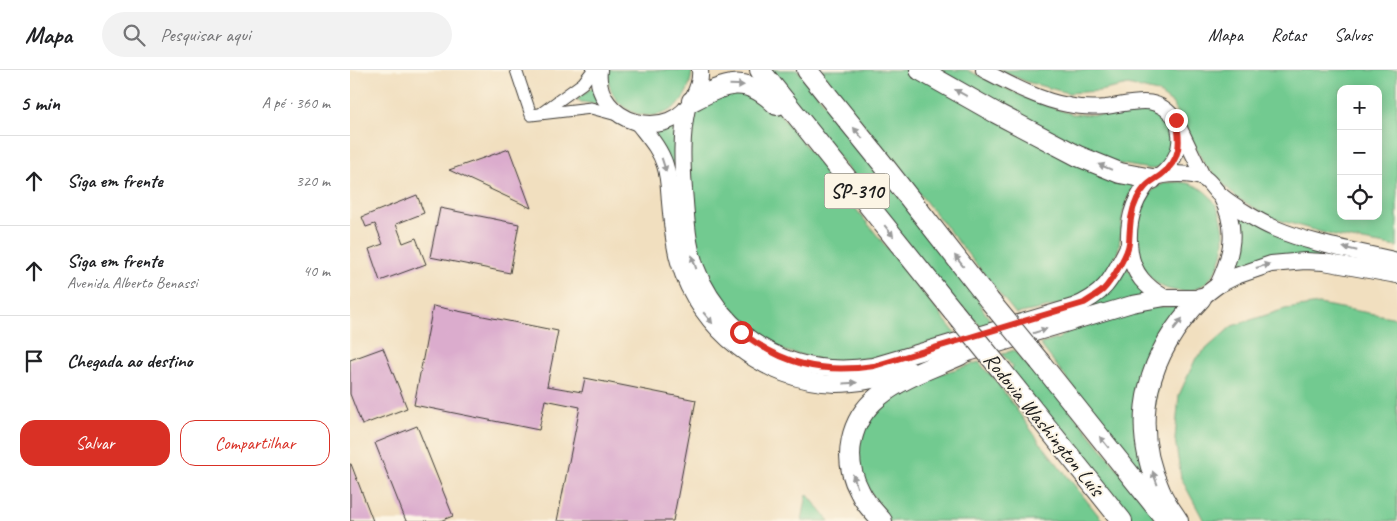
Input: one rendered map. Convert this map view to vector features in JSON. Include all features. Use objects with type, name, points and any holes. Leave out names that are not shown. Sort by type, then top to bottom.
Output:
[{"type":"highway","name":"Rodovia Washington Luís","points":[[760,70],[1122,521]]},
{"type":"highway","name":"Rodovia Washington Luís","points":[[807,70],[988,300],[1167,521]]},
{"type":"highway","points":[[920,70],[1078,156],[1120,173],[1156,178]]},
{"type":"highway","points":[[690,105],[715,89],[730,85],[742,85],[760,90],[777,104],[844,174]]},
{"type":"highway","points":[[1178,521],[1160,492],[1152,469],[1144,429],[1145,408],[1155,365],[1164,347],[1173,330],[1201,298]]},
{"type":"highway","points":[[882,521],[865,501],[854,479],[850,452],[855,426],[869,406],[889,389],[960,355]]},
{"type":"highway","points":[[1095,488],[1117,521]]},
{"type":"main road","points":[[599,70],[598,77],[602,93],[610,107],[623,118],[639,124],[652,125],[665,122],[677,116],[690,105]]},
{"type":"main road","points":[[700,70],[698,88],[690,105],[682,139],[687,228],[691,251],[698,274],[708,294],[730,321],[754,342],[782,358],[833,369],[854,369],[874,366],[1073,307],[1084,303],[1104,289],[1129,246]]},
{"type":"main road","points":[[639,124],[660,153],[666,166],[675,244],[686,281],[705,315],[740,349],[780,372],[810,381],[837,384],[884,378],[1113,309],[1165,298],[1201,298],[1218,284],[1253,269],[1287,261],[1324,262],[1397,274]]},
{"type":"main road","points":[[1165,298],[1152,290],[1139,276],[1133,264],[1129,246],[1132,213],[1137,200],[1156,178],[1186,174],[1205,180],[1221,196],[1275,229],[1294,236],[1397,261]]},
{"type":"main road","points":[[1218,284],[1227,266],[1232,235],[1228,209],[1221,196]]},
{"type":"street","points":[[516,70],[531,115],[591,108],[623,118]]},
{"type":"street","points":[[540,114],[577,89],[593,70]]},
{"type":"street","points":[[983,70],[1038,96],[1068,105],[1096,108],[1143,101],[1161,105],[1176,120],[1205,180]]},
{"type":"street","points":[[1156,178],[1166,171],[1177,155],[1180,134],[1176,120]]},
{"type":"green space","points":[[608,70],[692,71],[687,92],[676,106],[662,114],[646,116],[631,111],[619,102],[610,88]]},
{"type":"green space","points":[[769,70],[798,70],[978,296],[982,308],[992,323],[981,327],[964,308],[958,307]]},
{"type":"green space","points":[[820,70],[911,70],[1138,182],[1124,208],[1117,253],[1103,278],[1093,288],[1070,301],[1016,314]]},
{"type":"green space","points":[[936,70],[967,70],[1033,101],[1072,114],[1106,115],[1141,108],[1152,110],[1163,117],[1170,125],[1174,134],[1173,152],[1159,167],[1150,169],[1114,163],[1058,137]]},
{"type":"green space","points":[[1000,70],[1397,70],[1397,247],[1335,236],[1272,218],[1237,198],[1205,165],[1173,104],[1157,92],[1128,85],[1099,91],[1068,93],[1027,82]]},
{"type":"green space","points":[[594,86],[602,105],[581,102],[577,99]]},
{"type":"green space","points":[[742,89],[776,109],[956,334],[884,357],[829,362],[785,351],[757,335],[731,312],[710,280],[701,260],[696,242],[686,138],[689,119],[701,105]]},
{"type":"green space","points":[[679,123],[678,174],[674,175],[654,134]]},
{"type":"green space","points":[[1181,182],[1202,189],[1216,204],[1223,224],[1224,246],[1218,266],[1207,282],[1190,290],[1168,289],[1159,285],[1151,278],[1144,269],[1140,259],[1136,238],[1139,215],[1142,205],[1148,196],[1155,188],[1165,183]]},
{"type":"green space","points":[[1238,213],[1364,258],[1236,268],[1241,236]]},
{"type":"green space","points":[[1126,266],[1149,297],[1028,329],[1078,310]]},
{"type":"green space","points":[[1319,304],[1397,318],[1397,521],[1204,521],[1181,478],[1175,439],[1179,395],[1196,358],[1232,326],[1285,309]]},
{"type":"green space","points":[[1186,306],[1165,334],[1144,479],[1040,344],[1058,339],[1072,328],[1139,309]]},
{"type":"green space","points":[[1014,350],[1031,369],[1042,375],[1160,521],[1130,521],[1011,371],[1013,367],[1002,354]]},
{"type":"green space","points":[[979,362],[991,374],[1039,441],[1103,521],[889,521],[856,470],[863,421],[907,384]]},
{"type":"green space","points":[[807,494],[829,521],[802,521]]},
{"type":"building","points":[[509,149],[531,208],[449,170]]},
{"type":"building","points":[[417,195],[424,213],[396,224],[403,243],[416,238],[426,264],[380,281],[369,249],[383,244],[375,224],[366,227],[362,217]]},
{"type":"building","points":[[440,208],[519,224],[510,273],[430,257]]},
{"type":"building","points":[[433,306],[558,331],[547,386],[582,392],[585,378],[696,400],[673,521],[557,521],[580,407],[545,400],[539,430],[414,405]]},
{"type":"building","points":[[383,348],[407,408],[362,425],[350,394],[350,360]]},
{"type":"building","points":[[417,426],[453,516],[440,521],[406,521],[375,443]]},
{"type":"building","points":[[351,464],[373,521],[350,521]]},
{"type":"route","points":[[741,332],[766,350],[782,358],[833,369],[854,369],[874,366],[1084,303],[1104,289],[1129,246],[1129,229],[1132,213],[1144,188],[1152,179],[1166,171],[1177,155],[1180,134],[1176,120]]}]
